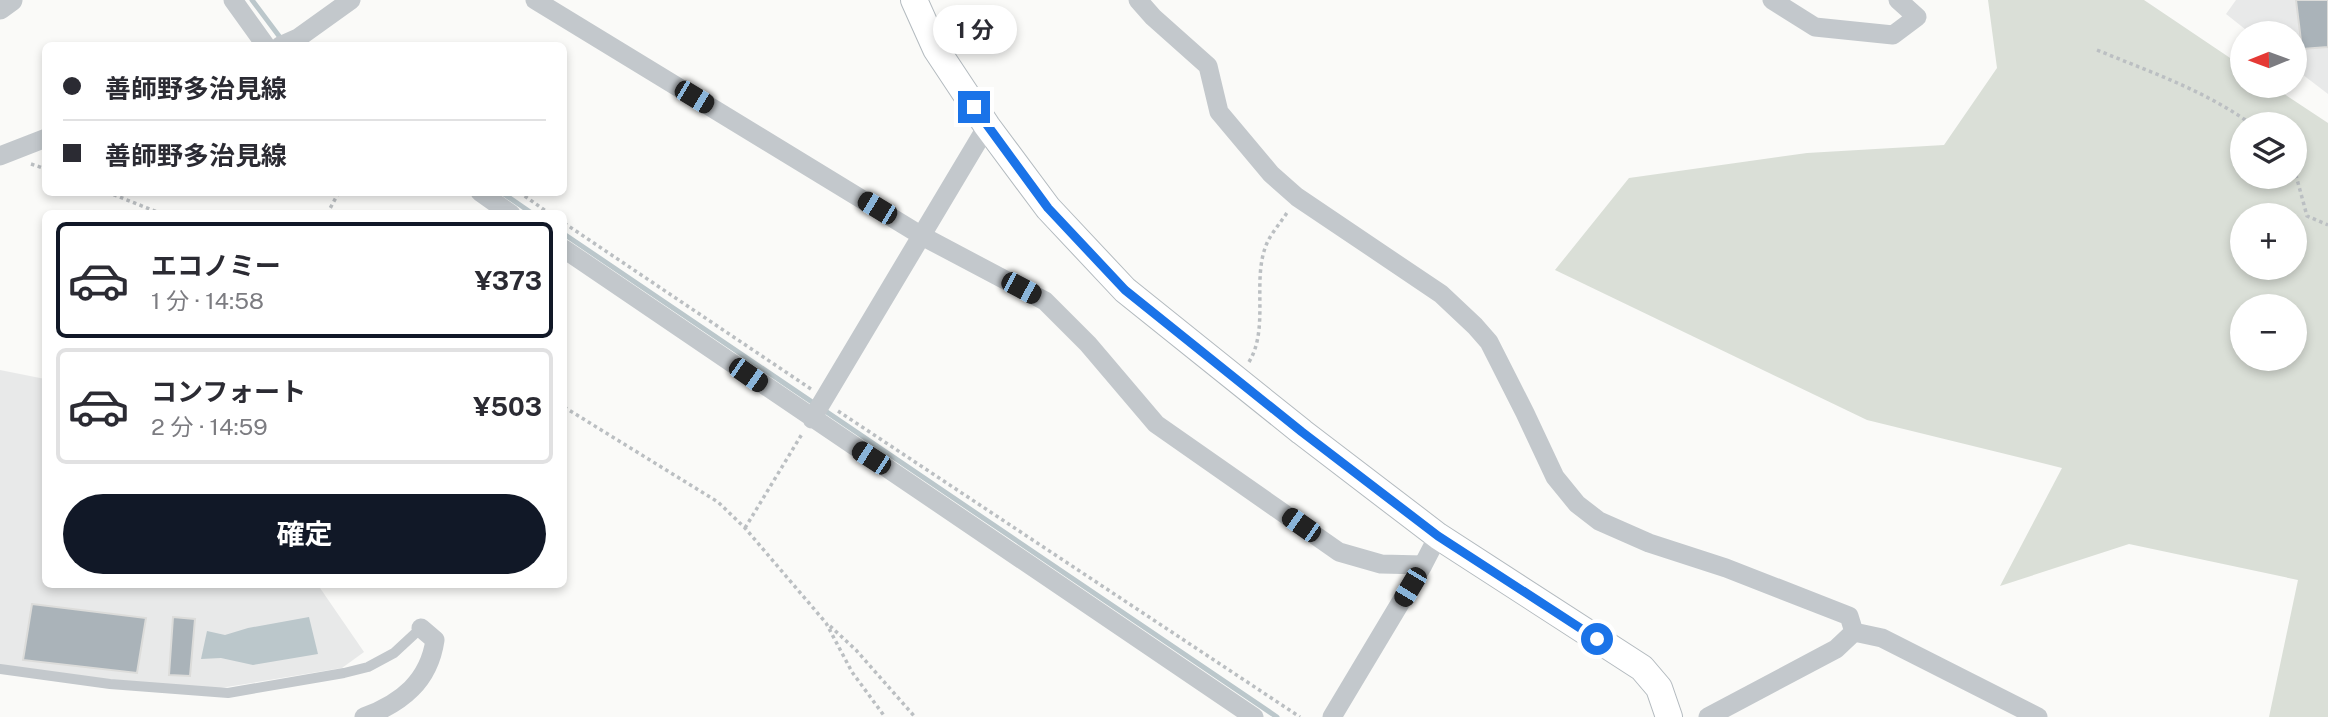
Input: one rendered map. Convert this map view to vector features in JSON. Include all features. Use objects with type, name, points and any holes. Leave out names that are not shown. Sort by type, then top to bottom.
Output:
[{"type":"main road","points":[[914,0],[936,49],[987,126],[1048,208],[1125,290],[1438,536],[1642,668],[1659,688],[1669,717]]},
{"type":"street","points":[[0,8],[11,0]]},
{"type":"street","points":[[233,0],[263,42]]},
{"type":"street","points":[[289,42],[351,0]]},
{"type":"street","points":[[535,0],[922,236],[1045,301],[1088,344],[1156,424],[1339,552],[1381,564],[1423,565]]},
{"type":"street","points":[[1138,0],[1208,66],[1219,112],[1270,174],[1297,197],[1441,294],[1489,342],[1555,477],[1577,504],[1599,521],[1649,543],[1726,568],[1849,616],[1854,632]]},
{"type":"street","points":[[1772,0],[1815,27],[1893,35],[1916,17],[1898,0]]},
{"type":"street","points":[[812,419],[987,126]]},
{"type":"street","points":[[0,156],[42,140]]},
{"type":"street","points":[[486,196],[505,210]]},
{"type":"street","points":[[567,251],[1254,717]]},
{"type":"street","points":[[1332,717],[1438,536]]},
{"type":"street","points":[[364,717],[381,711],[410,693],[432,660],[435,640],[421,628]]},
{"type":"street","points":[[1708,717],[1836,649],[1854,632]]},
{"type":"street","points":[[1854,632],[1882,638],[2038,717]]},
{"type":"lane","points":[[0,669],[110,684],[228,693],[368,667],[394,653],[421,628]]},
{"type":"path","points":[[2096,50],[2199,92],[2235,112]]},
{"type":"path","points":[[2300,189],[2307,216],[2328,225]]},
{"type":"path","points":[[117,196],[152,210]]},
{"type":"path","points":[[525,196],[544,210]]},
{"type":"path","points":[[1238,381],[1252,358],[1258,331],[1262,267],[1267,243],[1297,197]]},
{"type":"path","points":[[567,225],[1300,717]]},
{"type":"path","points":[[567,409],[718,502],[745,528],[826,623],[856,650],[915,717]]},
{"type":"path","points":[[745,528],[812,419]]},
{"type":"path","points":[[826,623],[852,672],[885,717]]},
{"type":"shaded area","points":[[1988,0],[2144,0],[2230,58],[2230,98],[2290,98],[2328,123],[2328,717],[2269,717],[2298,580],[2129,544],[2000,586],[2062,468],[1867,420],[1555,270],[1629,178],[1807,153],[1944,145],[1997,68]]},
{"type":"shaded area","points":[[2236,0],[2328,0],[2328,94],[2307,78],[2307,21],[2235,21],[2226,14]]},
{"type":"shaded area","points":[[0,370],[42,378],[42,588],[320,588],[364,652],[342,668],[184,694],[0,669]]},
{"type":"shaded area","points":[[309,617],[318,654],[253,665],[221,658],[201,659],[207,631],[225,635]]},
{"type":"building","points":[[2296,0],[2328,0],[2328,47],[2307,49],[2307,21],[2299,21]]},
{"type":"building","points":[[32,604],[146,618],[137,673],[23,660]]},
{"type":"building","points":[[173,617],[195,619],[190,676],[169,675]]},
{"type":"waterway","points":[[252,0],[282,40]]},
{"type":"waterway","points":[[507,196],[527,210]]},
{"type":"waterway","points":[[567,236],[1277,717]]},
{"type":"route","points":[[974,107],[1048,208],[1125,290],[1302,432],[1438,536],[1597,639]]}]
